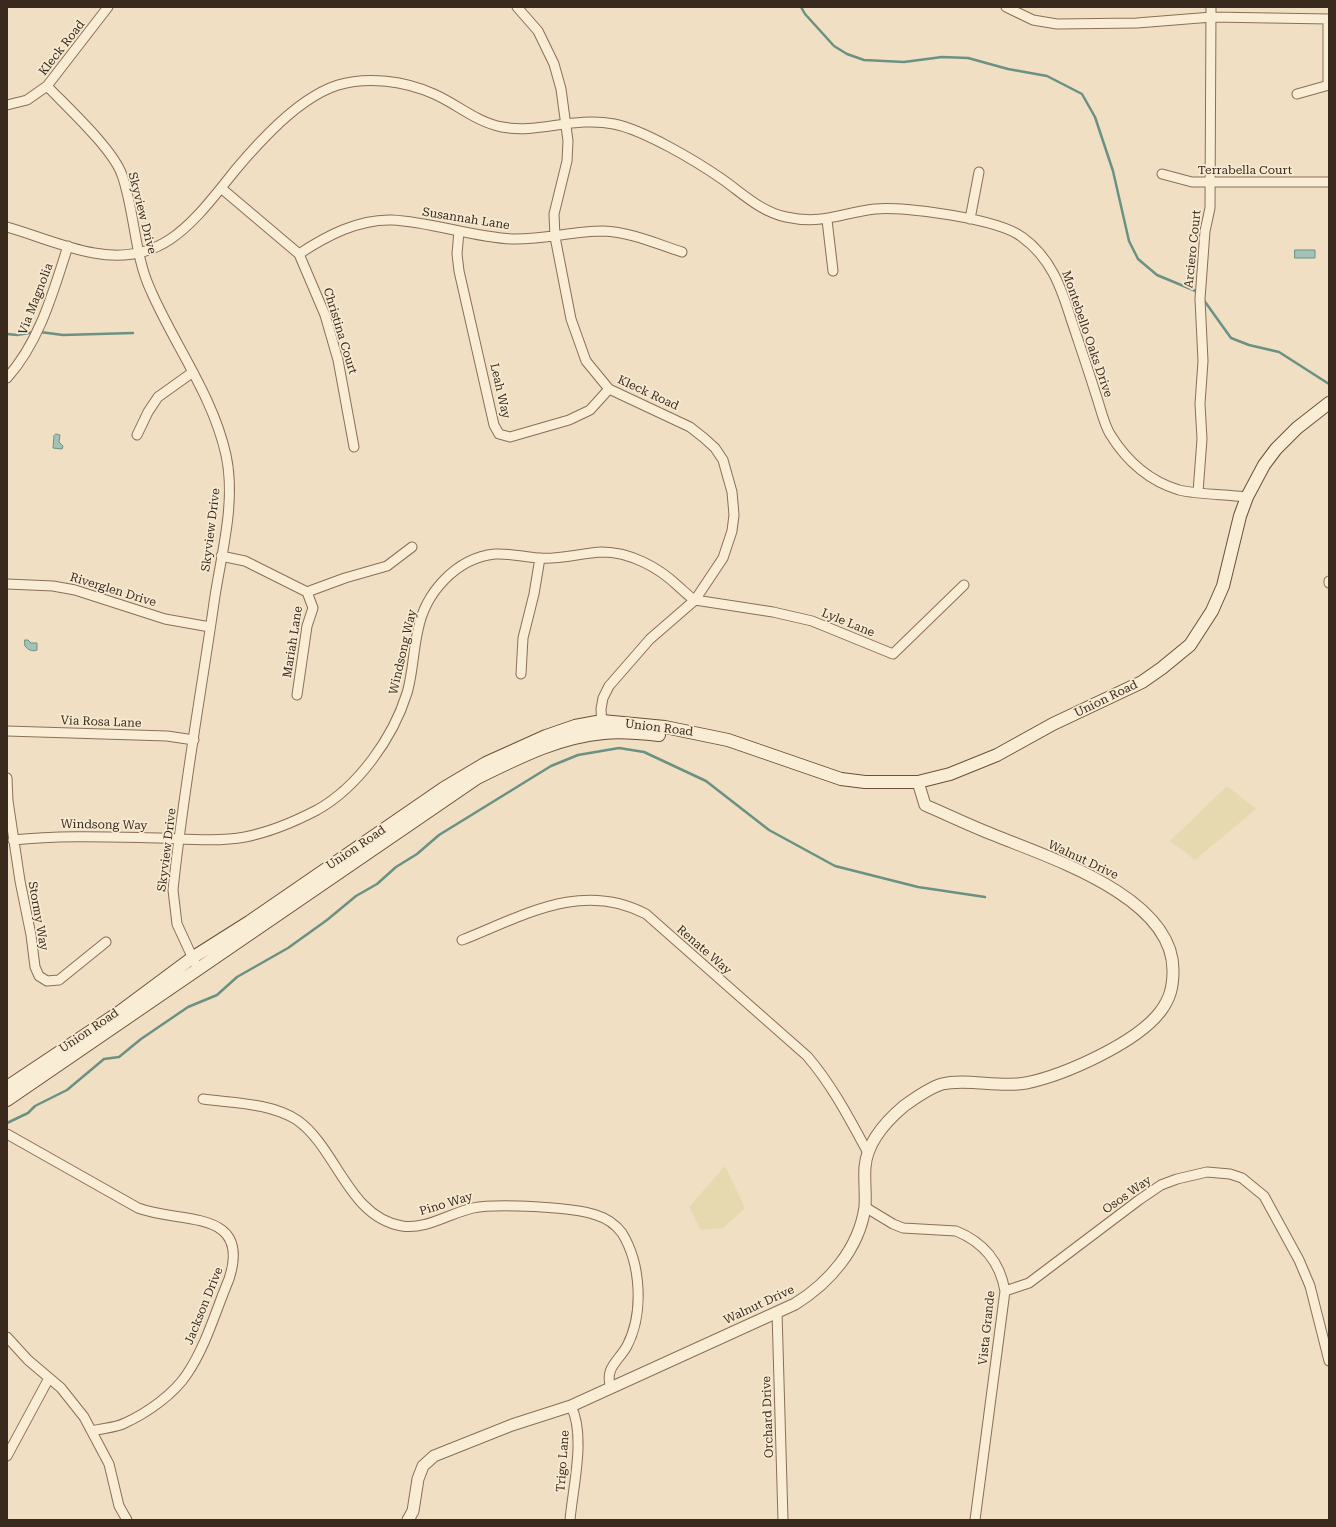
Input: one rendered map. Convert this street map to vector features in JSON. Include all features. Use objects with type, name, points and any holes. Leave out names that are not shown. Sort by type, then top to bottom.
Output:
[{"type":"main road","name":"Union Road","points":[[7,1100],[195,963],[465,775],[486,763],[546,736],[574,726],[665,727],[705,734],[841,779],[865,782],[918,782],[950,774],[997,755],[1053,724],[1142,682],[1190,645],[1211,613],[1223,586],[1240,516],[1247,497],[1276,449],[1297,428],[1329,403]]},
{"type":"main road","name":"Union Road","points":[[7,1087],[118,1012],[195,963]]},
{"type":"street","name":"Kleck Road","points":[[7,105],[27,100],[47,86],[108,7]]},
{"type":"street","name":"Kleck Road","points":[[517,7],[538,32],[554,64],[561,89],[566,122],[567,161],[554,214],[555,237],[572,319],[586,361],[609,389],[690,427],[715,448],[723,460],[732,492],[734,515],[732,531],[723,558],[695,600],[650,639],[609,686],[603,698],[602,727]]},
{"type":"street","points":[[1006,7],[1033,20],[1057,24],[1136,23],[1212,17],[1328,19],[1328,85],[1297,94]]},
{"type":"street","name":"Arciero Court","points":[[1198,492],[1202,439],[1200,404],[1203,361],[1200,299],[1205,232],[1210,208],[1212,7]]},
{"type":"street","name":"Montebello Oaks Drive","points":[[7,227],[92,253],[113,255],[140,254],[178,235],[198,217],[248,154],[277,124],[308,100],[336,86],[367,80],[402,83],[434,94],[479,120],[503,127],[526,128],[566,122],[591,121],[618,124],[640,133],[700,164],[758,206],[782,217],[806,220],[827,220],[872,209],[898,208],[992,223],[1020,235],[1046,258],[1060,285],[1108,431],[1130,460],[1154,480],[1180,490],[1247,497]]},
{"type":"street","name":"Skyview Drive","points":[[47,86],[109,153],[121,172],[140,254],[151,291],[193,372],[215,420],[226,454],[230,476],[228,510],[179,839],[173,890],[176,924],[195,963]]},
{"type":"street","points":[[970,219],[979,172]]},
{"type":"street","name":"Terrabella Court","points":[[1162,174],[1192,182],[1329,182]]},
{"type":"street","name":"Christina Court","points":[[221,188],[299,254],[325,315],[338,360],[345,390],[354,447]]},
{"type":"street","name":"Susannah Lane","points":[[299,254],[331,235],[370,222],[391,220],[512,239],[555,237],[603,231],[627,234],[682,252]]},
{"type":"street","points":[[827,220],[833,271]]},
{"type":"street","name":"Leah Way","points":[[459,231],[457,254],[459,271],[494,425],[499,434],[510,437],[569,420],[590,410],[609,389]]},
{"type":"street","name":"Via Magnolia","points":[[7,378],[31,345],[50,301],[68,246]]},
{"type":"street","points":[[137,435],[148,412],[158,397],[193,372]]},
{"type":"street","points":[[307,592],[345,578],[387,566],[412,547]]},
{"type":"street","name":"Windsong Way","points":[[13,840],[52,836],[223,839],[268,831],[289,824],[319,808],[343,790],[372,761],[387,739],[400,713],[413,669],[418,630],[423,613],[438,587],[454,571],[477,558],[494,554],[540,558],[603,552],[623,554],[638,559],[661,572],[695,600]]},
{"type":"street","name":"Mariah Lane","points":[[221,556],[245,561],[307,592],[313,608],[307,626],[297,695]]},
{"type":"street","points":[[521,674],[523,638],[534,594],[540,558]]},
{"type":"street","name":"Riverglen Drive","points":[[7,584],[53,586],[75,590],[165,619],[210,627]]},
{"type":"street","name":"Lyle Lane","points":[[695,600],[773,612],[812,621],[893,654],[964,585]]},
{"type":"street","name":"Via Rosa Lane","points":[[7,731],[167,736],[194,740]]},
{"type":"street","name":"Stormy Way","points":[[7,778],[13,840],[31,934],[35,967],[39,976],[47,981],[60,980],[106,942]]},
{"type":"street","name":"Walnut Drive","points":[[408,1520],[414,1511],[418,1480],[423,1466],[434,1456],[512,1425],[571,1406],[777,1312],[808,1296],[822,1285],[838,1268],[858,1229],[865,1207],[865,1168],[867,1152],[877,1135],[903,1108],[933,1088],[944,1084],[1002,1085],[1026,1083],[1083,1063],[1139,1033],[1152,1021],[1168,1000],[1173,981],[1174,965],[1168,941],[1156,924],[1126,896],[1099,880],[925,805],[918,782]]},
{"type":"street","name":"Renate Way","points":[[462,940],[551,904],[586,899],[614,902],[630,906],[646,914],[807,1056],[820,1071],[840,1101],[867,1152]]},
{"type":"street","name":"Pino Way","points":[[202,1099],[267,1108],[282,1112],[296,1119],[307,1128],[347,1184],[369,1210],[391,1224],[414,1226],[460,1211],[495,1205],[580,1211],[596,1215],[610,1222],[621,1232],[629,1247],[635,1265],[638,1289],[635,1325],[627,1345],[610,1371],[608,1378],[611,1388]]},
{"type":"street","name":"Jackson Drive","points":[[7,1134],[138,1208],[157,1214],[210,1222],[218,1226],[230,1238],[233,1247],[233,1267],[229,1279],[200,1350],[186,1375],[173,1389],[141,1414],[124,1424],[92,1431]]},
{"type":"street","name":"Osos Way","points":[[1005,1291],[1029,1283],[1138,1200],[1161,1185],[1193,1174],[1207,1172],[1230,1174],[1242,1178],[1264,1196],[1298,1260],[1310,1286],[1329,1361]]},
{"type":"street","name":"Vista Grande","points":[[865,1207],[893,1224],[904,1228],[956,1231],[973,1239],[991,1255],[1001,1274],[1005,1291],[975,1520]]},
{"type":"street","name":"Orchard Drive","points":[[777,1312],[783,1520]]},
{"type":"street","points":[[7,1337],[14,1346],[61,1388],[92,1431],[109,1464],[119,1506],[127,1520]]},
{"type":"street","points":[[7,1456],[49,1378]]},
{"type":"street","name":"Trigo Lane","points":[[570,1520],[579,1438],[576,1416],[571,1406]]},
{"type":"shaded area","points":[[1227,786],[1256,809],[1195,860],[1170,841]]},
{"type":"shaded area","points":[[725,1166],[745,1208],[723,1228],[701,1230],[689,1207]]},
{"type":"water","points":[[1295,250],[1315,250],[1315,258],[1295,258]]},
{"type":"water","points":[[56,434],[60,435],[59,442],[63,446],[62,449],[53,448],[54,436]]},
{"type":"water","points":[[25,640],[28,640],[31,643],[37,643],[37,650],[32,651],[27,649],[25,646]]},
{"type":"waterway","points":[[801,7],[805,14],[834,46],[847,54],[864,60],[904,62],[942,57],[968,58],[1008,69],[1047,76],[1082,94],[1095,117],[1113,171],[1129,241],[1138,259],[1157,275],[1198,292]]},
{"type":"waterway","points":[[1203,299],[1231,338],[1249,345],[1279,352],[1329,384]]},
{"type":"waterway","points":[[7,334],[17,335],[35,332]]},
{"type":"waterway","points":[[40,332],[63,335],[133,333]]},
{"type":"waterway","points":[[7,1123],[28,1113],[35,1106],[67,1090],[104,1059],[119,1057],[141,1039],[188,1007],[217,995],[237,977],[288,948],[327,920],[356,896],[377,884],[396,867],[417,854],[439,835],[551,766],[578,755],[619,748],[644,752],[706,781],[769,830],[835,866],[918,887],[985,897]]}]
